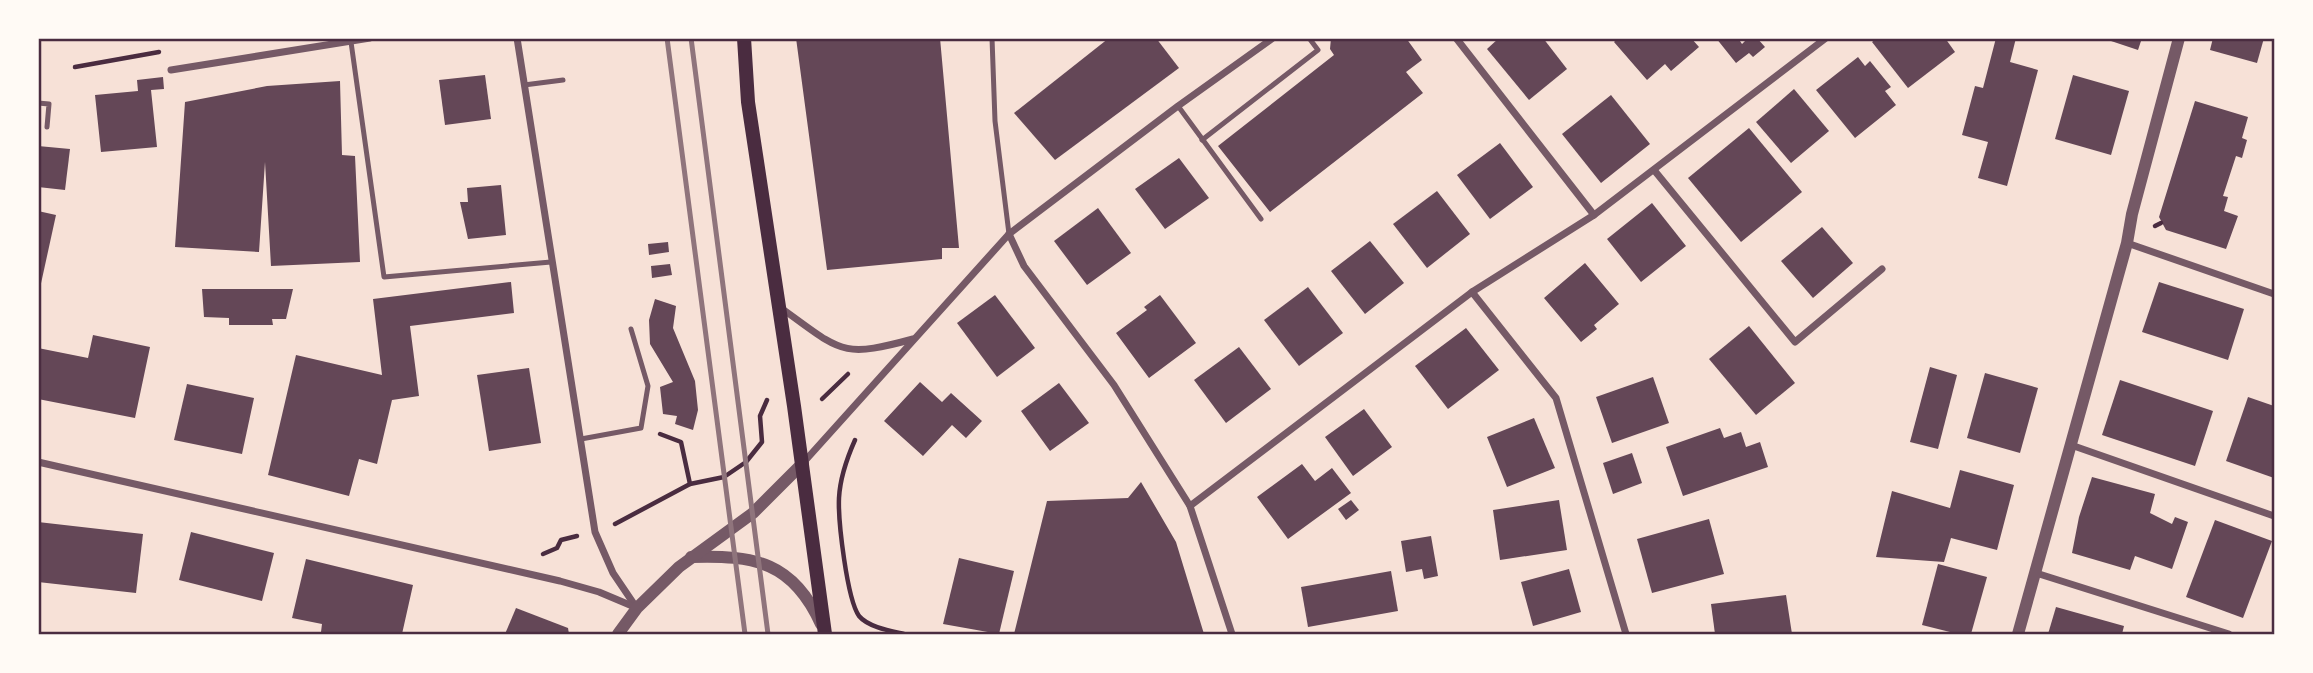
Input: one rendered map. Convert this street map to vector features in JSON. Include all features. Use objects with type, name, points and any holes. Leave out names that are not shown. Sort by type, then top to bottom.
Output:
[{"type":"main road","points":[[744,38],[748,102],[803,463],[825,634]]},
{"type":"street","points":[[171,70],[370,38]]},
{"type":"street","points":[[517,38],[595,532],[613,573],[636,608]]},
{"type":"street","points":[[618,635],[636,608],[691,557],[752,513],[803,463],[1009,234],[1273,38]]},
{"type":"street","points":[[1456,38],[1594,215]]},
{"type":"street","points":[[1190,506],[1472,292],[1594,215],[1826,38]]},
{"type":"street","points":[[2018,635],[2127,243],[2132,214],[2179,38]]},
{"type":"street","points":[[1654,170],[1795,342],[1882,269]]},
{"type":"street","points":[[1009,234],[1024,265],[1114,385],[1190,506],[1219,586],[1232,635]]},
{"type":"street","points":[[2127,243],[2274,293]]},
{"type":"street","points":[[1472,292],[1556,398],[1626,635]]},
{"type":"street","points":[[777,305],[832,345],[854,351],[868,351],[914,338]]},
{"type":"street","points":[[2071,445],[2274,516]]},
{"type":"street","points":[[38,462],[560,581],[599,592],[636,608]]},
{"type":"street","points":[[691,557],[758,560],[775,567],[797,584],[813,606],[825,634]]},
{"type":"street","points":[[2036,573],[2230,635]]},
{"type":"lane","points":[[992,38],[996,134],[1009,234]]},
{"type":"lane","points":[[1202,140],[1318,50],[1309,38]]},
{"type":"lane","points":[[351,41],[384,277],[551,262]]},
{"type":"lane","points":[[524,85],[563,80]]},
{"type":"lane","points":[[38,103],[48,104],[47,127]]},
{"type":"lane","points":[[1178,106],[1262,219]]},
{"type":"lane","points":[[580,439],[641,428],[648,386],[631,329]]},
{"type":"path","points":[[75,67],[167,50],[171,70]]},
{"type":"path","points":[[2155,226],[2161,223]]},
{"type":"path","points":[[822,399],[848,374]]},
{"type":"path","points":[[629,518],[690,484],[724,477],[746,462],[762,442],[760,416]]},
{"type":"path","points":[[641,428],[681,442],[690,484]]},
{"type":"path","points":[[856,439],[842,473],[839,499],[850,597],[860,618],[885,630],[904,635]]},
{"type":"path","points":[[536,558],[557,548],[561,540]]},
{"type":"building","points":[[796,38],[940,38],[959,248],[942,248],[942,259],[827,270]]},
{"type":"building","points":[[1109,38],[1156,38],[1179,68],[1055,160],[1014,113]]},
{"type":"building","points":[[1331,38],[1406,38],[1422,60],[1406,72],[1423,93],[1270,212],[1218,146],[1334,55],[1330,49]]},
{"type":"building","points":[[1499,38],[1543,38],[1567,69],[1529,100],[1487,49]]},
{"type":"building","points":[[1618,38],[1691,38],[1699,47],[1671,71],[1665,64],[1647,80],[1614,42]]},
{"type":"building","points":[[1716,38],[1738,38],[1742,44],[1748,38],[1757,38],[1765,47],[1753,57],[1749,53],[1736,63]]},
{"type":"building","points":[[1877,38],[1945,38],[1955,52],[1908,88],[1872,42]]},
{"type":"building","points":[[1996,38],[2016,38],[2010,62],[2038,70],[2007,186],[1978,178],[1988,142],[1962,135],[1975,86],[1983,88]]},
{"type":"building","points":[[2102,38],[2142,38],[2138,50]]},
{"type":"building","points":[[2213,38],[2264,38],[2257,63],[2210,50]]},
{"type":"building","points":[[1858,57],[1865,66],[1870,61],[1891,87],[1885,91],[1896,105],[1855,138],[1816,90]]},
{"type":"building","points":[[485,75],[491,119],[445,125],[439,80]]},
{"type":"building","points":[[2073,75],[2129,91],[2111,155],[2055,139]]},
{"type":"building","points":[[163,77],[164,89],[151,90],[157,147],[101,152],[95,95],[138,91],[137,80]]},
{"type":"building","points":[[340,81],[342,155],[355,156],[360,262],[271,266],[265,162],[259,252],[175,247],[185,102],[267,86]]},
{"type":"building","points":[[1794,89],[1829,131],[1791,163],[1756,122]]},
{"type":"building","points":[[1611,95],[1650,144],[1601,183],[1562,134]]},
{"type":"building","points":[[2195,101],[2248,117],[2242,138],[2247,140],[2242,158],[2236,156],[2223,196],[2228,197],[2224,211],[2238,216],[2226,249],[2166,230],[2159,217]]},
{"type":"building","points":[[1749,128],[1802,192],[1741,242],[1688,178]]},
{"type":"building","points":[[1500,143],[1533,187],[1490,219],[1457,175]]},
{"type":"building","points":[[38,146],[70,149],[65,190],[38,187]]},
{"type":"building","points":[[1179,158],[1209,198],[1165,229],[1135,189]]},
{"type":"building","points":[[501,185],[506,235],[468,239],[460,202],[468,202],[467,188]]},
{"type":"building","points":[[1437,191],[1470,234],[1427,268],[1393,224]]},
{"type":"building","points":[[1652,203],[1686,246],[1641,282],[1607,239]]},
{"type":"building","points":[[1098,208],[1131,253],[1087,285],[1054,241]]},
{"type":"building","points":[[38,211],[56,215],[40,288],[38,288]]},
{"type":"building","points":[[1822,227],[1853,263],[1813,298],[1781,261]]},
{"type":"building","points":[[1370,241],[1404,283],[1365,314],[1331,271]]},
{"type":"building","points":[[668,242],[669,252],[649,255],[648,244]]},
{"type":"building","points":[[1585,263],[1619,304],[1594,325],[1597,329],[1581,342],[1544,298]]},
{"type":"building","points":[[670,264],[672,275],[652,278],[651,266]]},
{"type":"building","points":[[511,282],[514,313],[410,326],[419,396],[392,400],[377,464],[359,459],[349,496],[268,475],[296,355],[382,375],[373,299]]},
{"type":"building","points":[[2159,282],[2244,309],[2228,360],[2142,332]]},
{"type":"building","points":[[1308,287],[1343,333],[1299,366],[1264,320]]},
{"type":"building","points":[[202,289],[293,289],[286,319],[272,319],[273,325],[229,325],[229,318],[204,317]]},
{"type":"building","points":[[995,295],[1035,348],[997,377],[957,323]]},
{"type":"building","points":[[1160,295],[1196,343],[1149,378],[1116,333],[1147,310],[1144,307]]},
{"type":"building","points":[[655,299],[676,306],[673,328],[695,381],[698,410],[693,430],[675,424],[677,416],[663,414],[660,387],[673,382],[650,344],[649,320]]},
{"type":"building","points":[[1749,326],[1795,383],[1756,415],[1709,359]]},
{"type":"building","points":[[1466,328],[1499,370],[1448,409],[1415,366]]},
{"type":"building","points":[[93,335],[150,347],[135,418],[38,399],[38,348],[88,358]]},
{"type":"building","points":[[1239,347],[1271,389],[1226,423],[1194,380]]},
{"type":"building","points":[[1930,367],[1957,375],[1938,449],[1910,442]]},
{"type":"building","points":[[529,368],[541,443],[489,451],[477,375]]},
{"type":"building","points":[[1985,373],[2038,388],[2020,453],[1967,438]]},
{"type":"building","points":[[1653,377],[1669,423],[1612,443],[1596,397]]},
{"type":"building","points":[[2120,380],[2213,411],[2195,466],[2102,435]]},
{"type":"building","points":[[920,382],[942,402],[951,393],[982,421],[966,438],[952,425],[923,456],[884,421]]},
{"type":"building","points":[[1059,383],[1089,423],[1050,451],[1021,411]]},
{"type":"building","points":[[187,384],[254,398],[242,454],[174,440]]},
{"type":"building","points":[[2248,397],[2274,406],[2274,478],[2226,461]]},
{"type":"building","points":[[1364,409],[1392,447],[1353,476],[1325,437]]},
{"type":"building","points":[[1534,418],[1555,468],[1507,487],[1487,437]]},
{"type":"building","points":[[1720,428],[1724,438],[1741,432],[1746,447],[1760,442],[1768,467],[1683,496],[1666,447]]},
{"type":"building","points":[[1632,453],[1642,483],[1613,494],[1603,463]]},
{"type":"building","points":[[1302,464],[1315,481],[1332,468],[1351,493],[1288,539],[1257,497]]},
{"type":"building","points":[[1960,470],[2014,485],[1997,550],[1951,538],[1944,562],[1876,557],[1892,491],[1950,508]]},
{"type":"building","points":[[2092,477],[2155,494],[2150,513],[2172,524],[2175,517],[2188,522],[2172,569],[2135,556],[2130,570],[2072,553],[2079,517]]},
{"type":"building","points":[[1141,482],[1176,542],[1204,634],[1014,634],[1047,501],[1128,498]]},
{"type":"building","points":[[1351,500],[1359,510],[1346,520],[1338,509]]},
{"type":"building","points":[[1559,500],[1567,550],[1500,560],[1493,510]]},
{"type":"building","points":[[1709,519],[1724,574],[1652,593],[1637,539]]},
{"type":"building","points":[[2215,520],[2272,541],[2243,618],[2186,597]]},
{"type":"building","points":[[38,522],[143,534],[136,593],[38,582]]},
{"type":"building","points":[[191,532],[274,553],[262,601],[179,580]]},
{"type":"building","points":[[1431,536],[1438,576],[1424,579],[1422,569],[1406,572],[1401,541]]},
{"type":"building","points":[[959,558],[1014,571],[999,634],[943,624]]},
{"type":"building","points":[[306,559],[413,585],[402,634],[329,634],[321,632],[322,624],[292,618]]},
{"type":"building","points":[[1938,564],[1987,577],[1971,634],[1958,634],[1922,625]]},
{"type":"building","points":[[1569,569],[1581,612],[1533,626],[1521,582]]},
{"type":"building","points":[[1391,571],[1398,611],[1308,627],[1301,587]]},
{"type":"building","points":[[1786,595],[1792,634],[1715,634],[1711,604]]},
{"type":"building","points":[[2056,607],[2124,626],[2122,634],[2048,634]]},
{"type":"building","points":[[516,608],[568,628],[569,634],[505,634]]},
{"type":"railway","points":[[667,38],[745,634]]},
{"type":"railway","points":[[691,38],[768,634]]}]
